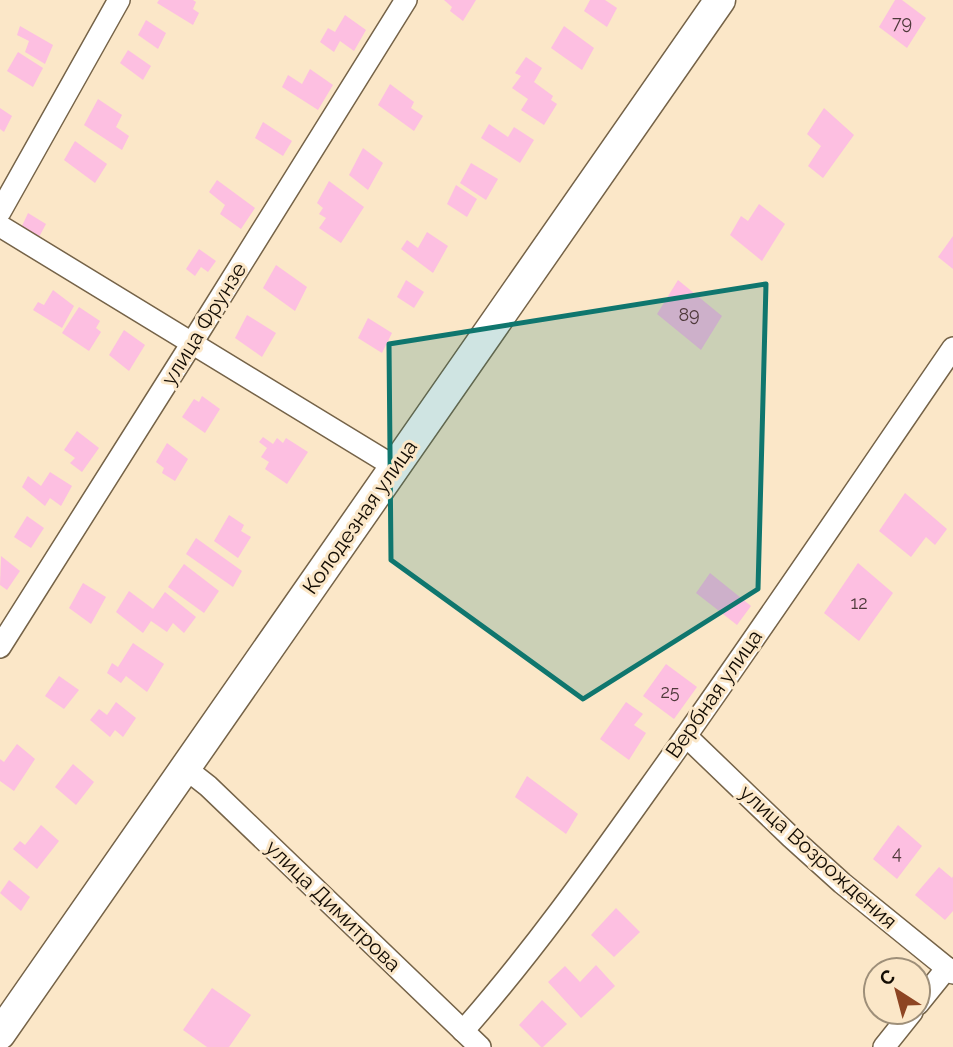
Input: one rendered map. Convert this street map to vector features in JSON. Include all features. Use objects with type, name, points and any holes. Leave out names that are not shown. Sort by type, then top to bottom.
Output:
[{"type":"main road","name":"Колодезная улица","points":[[0,1034],[720,0]]},
{"type":"street","points":[[0,212],[119,0]]},
{"type":"street","name":"улица Фрунзе","points":[[0,646],[406,0]]},
{"type":"street","points":[[0,226],[395,467]]},
{"type":"street","name":"Вербная улица","points":[[463,1031],[558,915],[686,736],[953,348]]},
{"type":"street","name":"улица Возрождения","points":[[686,736],[790,837],[842,883],[950,970]]},
{"type":"street","name":"улица Димитрова","points":[[185,768],[208,786],[480,1047]]},
{"type":"street","points":[[932,989],[950,970]]},
{"type":"street","points":[[884,1047],[901,1026]]},
{"type":"highlighted area","points":[[766,284],[758,589],[583,699],[391,560],[389,344]]},
{"type":"building","points":[[159,0],[196,2],[193,9],[199,13],[193,25],[157,3]]},
{"type":"building","points":[[444,0],[476,0],[463,21],[450,11],[452,7]]},
{"type":"building","points":[[590,0],[605,0],[617,8],[607,27],[584,11]]},
{"type":"building","points":[[895,0],[902,0],[926,18],[907,48],[879,27]]},
{"type":"building","points":[[345,15],[366,30],[354,51],[340,41],[334,52],[320,42],[328,28],[335,32]]},
{"type":"building","points":[[146,20],[166,33],[158,49],[138,35]]},
{"type":"building","points":[[20,26],[53,45],[45,64],[25,52],[29,41],[17,35]]},
{"type":"building","points":[[564,26],[594,48],[582,70],[551,48]]},
{"type":"building","points":[[128,50],[151,66],[143,80],[120,63]]},
{"type":"building","points":[[18,52],[43,68],[33,87],[7,71]]},
{"type":"building","points":[[526,57],[542,68],[534,82],[553,96],[551,100],[557,104],[544,125],[521,110],[528,99],[512,88],[521,76],[515,73]]},
{"type":"building","points":[[310,69],[333,85],[318,110],[282,87],[288,75],[302,84]]},
{"type":"building","points":[[390,84],[414,102],[411,108],[423,116],[414,131],[378,105]]},
{"type":"building","points":[[98,99],[122,115],[116,127],[129,136],[122,150],[84,125]]},
{"type":"building","points":[[0,108],[12,116],[4,132],[0,129]]},
{"type":"building","points":[[824,108],[854,135],[823,178],[808,166],[821,146],[807,134]]},
{"type":"building","points":[[263,122],[292,141],[283,156],[255,138]]},
{"type":"building","points":[[489,124],[508,137],[514,127],[534,140],[520,163],[481,138]]},
{"type":"building","points":[[75,141],[107,164],[95,183],[64,160]]},
{"type":"building","points":[[363,148],[383,163],[368,190],[349,175]]},
{"type":"building","points":[[471,163],[498,179],[486,200],[460,183]]},
{"type":"building","points":[[217,180],[255,208],[241,229],[220,214],[225,205],[209,192]]},
{"type":"building","points":[[329,181],[364,207],[341,243],[319,228],[326,218],[319,214],[323,208],[317,203]]},
{"type":"building","points":[[456,185],[477,199],[467,217],[447,204]]},
{"type":"building","points":[[759,204],[785,224],[762,261],[730,235],[741,216],[748,221]]},
{"type":"building","points":[[28,213],[46,224],[38,239],[21,228]]},
{"type":"building","points":[[427,232],[448,246],[433,273],[401,249],[407,240],[418,248]]},
{"type":"building","points":[[953,236],[953,269],[938,257]]},
{"type":"building","points":[[199,249],[216,261],[208,272],[201,267],[195,276],[186,269]]},
{"type":"building","points":[[276,265],[307,287],[295,311],[263,288]]},
{"type":"building","points":[[406,280],[424,292],[414,308],[397,297]]},
{"type":"building","points":[[678,280],[722,316],[701,350],[657,314]]},
{"type":"building","points":[[53,290],[74,306],[62,328],[33,310],[38,302],[44,305]]},
{"type":"building","points":[[79,307],[100,321],[96,328],[101,332],[89,351],[62,333]]},
{"type":"building","points":[[247,315],[276,333],[262,357],[235,338]]},
{"type":"building","points":[[368,318],[392,333],[382,353],[358,338]]},
{"type":"building","points":[[124,330],[145,345],[129,371],[109,355]]},
{"type":"building","points":[[202,396],[220,409],[205,433],[182,417],[194,399],[199,402]]},
{"type":"building","points":[[77,431],[99,448],[82,472],[70,463],[75,458],[64,450]]},
{"type":"building","points":[[263,437],[273,444],[277,438],[283,443],[286,438],[308,452],[287,484],[265,469],[269,462],[261,457],[267,448],[259,442]]},
{"type":"building","points":[[167,443],[188,459],[175,481],[162,473],[164,468],[156,462]]},
{"type":"building","points":[[50,472],[72,486],[61,506],[50,498],[45,506],[22,487],[28,476],[41,486]]},
{"type":"building","points":[[905,493],[947,529],[935,545],[926,537],[911,557],[879,531]]},
{"type":"building","points":[[229,515],[244,525],[241,531],[251,537],[238,558],[214,541]]},
{"type":"building","points":[[27,516],[44,528],[31,548],[14,537]]},
{"type":"building","points":[[196,538],[242,571],[233,587],[186,554]]},
{"type":"building","points":[[1,556],[20,571],[7,590],[0,585]]},
{"type":"building","points":[[858,563],[893,593],[859,641],[824,613]]},
{"type":"building","points":[[184,564],[219,591],[204,613],[168,587]]},
{"type":"building","points":[[710,573],[751,606],[737,625],[696,593]]},
{"type":"building","points":[[83,583],[106,597],[91,624],[69,608]]},
{"type":"building","points":[[129,591],[153,609],[165,592],[196,617],[184,633],[173,623],[167,632],[151,621],[143,633],[116,612]]},
{"type":"building","points":[[133,643],[164,664],[147,692],[126,676],[121,683],[107,673],[112,663],[118,667]]},
{"type":"building","points":[[666,664],[697,687],[674,719],[643,696]]},
{"type":"building","points":[[59,676],[79,690],[64,709],[45,696]]},
{"type":"building","points":[[116,702],[136,718],[123,737],[115,730],[110,737],[90,720],[99,709],[107,715]]},
{"type":"building","points":[[626,702],[643,714],[634,725],[646,733],[629,760],[600,739]]},
{"type":"building","points":[[17,744],[35,759],[14,791],[0,781],[0,759],[4,762]]},
{"type":"building","points":[[73,764],[94,782],[76,805],[55,787]]},
{"type":"building","points":[[527,776],[578,814],[566,834],[515,797]]},
{"type":"building","points":[[41,825],[59,841],[37,869],[13,849],[20,841],[25,845]]},
{"type":"building","points":[[898,825],[922,846],[897,879],[873,859]]},
{"type":"building","points":[[939,867],[952,878],[953,876],[953,911],[945,920],[915,895]]},
{"type":"building","points":[[9,880],[30,897],[21,911],[0,893]]},
{"type":"building","points":[[616,908],[640,932],[614,957],[591,935]]},
{"type":"building","points":[[596,965],[615,986],[581,1018],[548,982],[565,966],[580,982]]},
{"type":"building","points":[[212,988],[251,1015],[229,1047],[207,1047],[183,1030]]},
{"type":"building","points":[[542,1000],[567,1024],[541,1047],[519,1025]]}]
